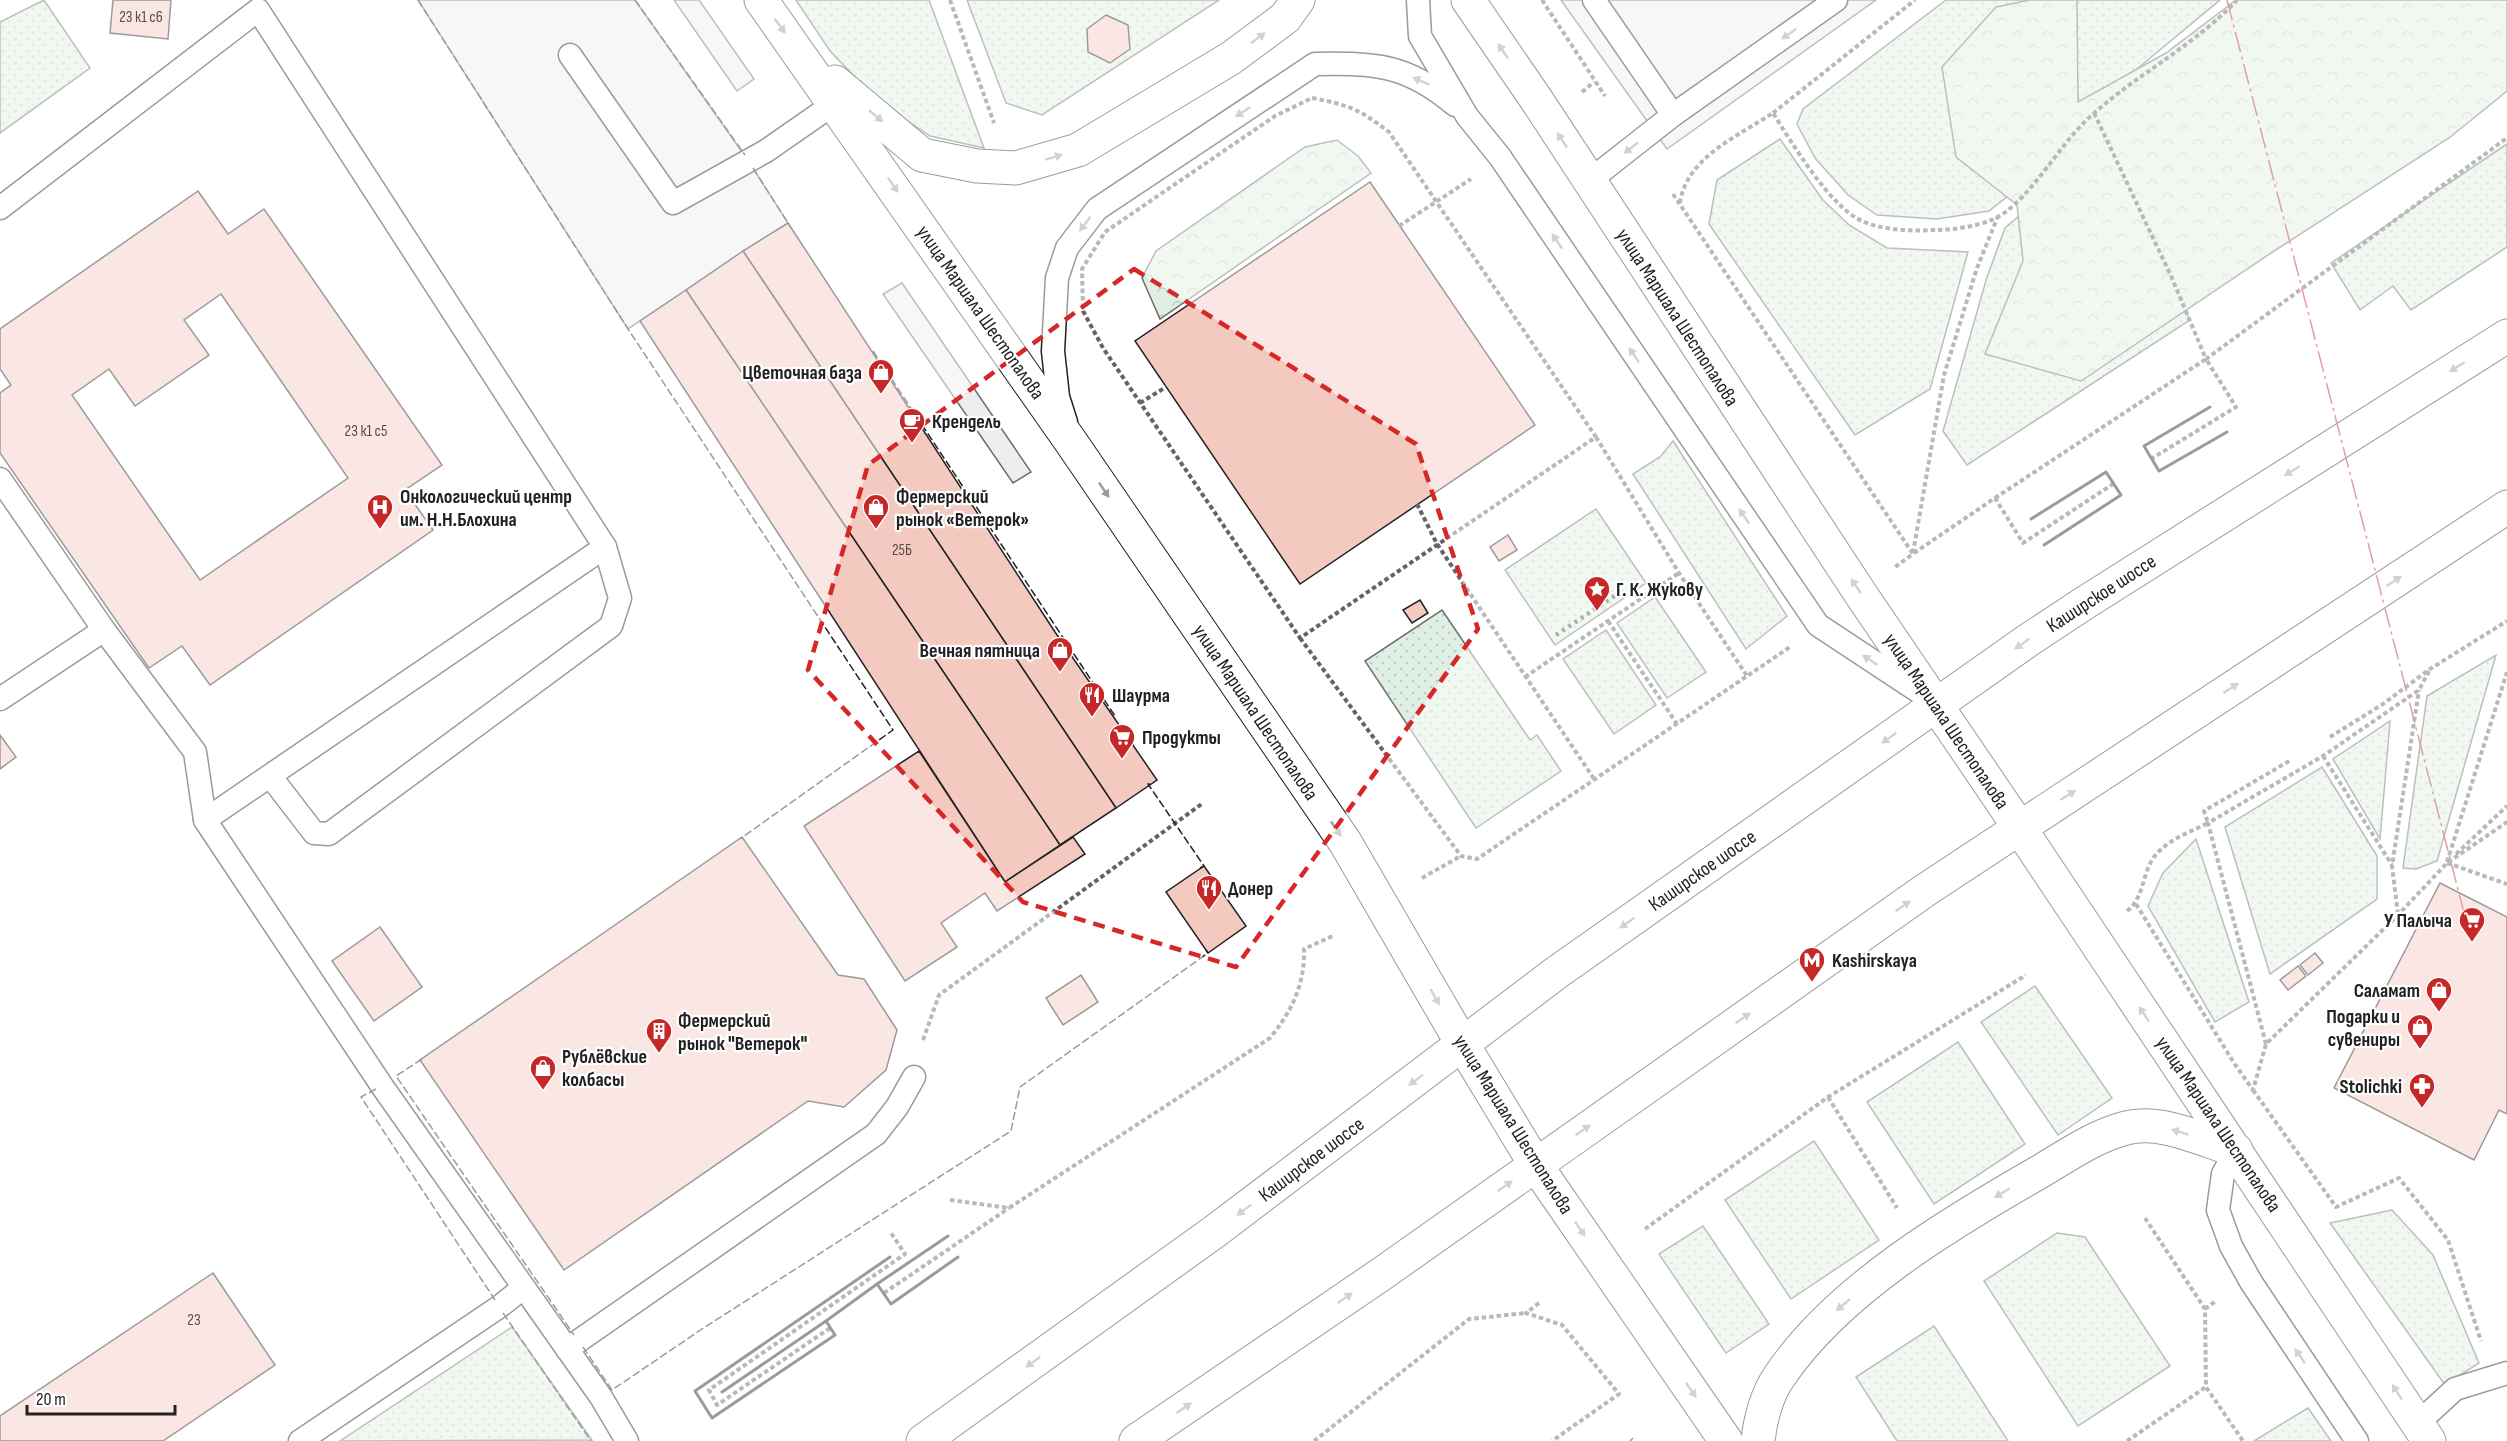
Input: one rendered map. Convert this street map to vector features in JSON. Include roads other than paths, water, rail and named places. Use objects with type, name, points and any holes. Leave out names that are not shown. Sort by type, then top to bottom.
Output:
[{"type":"main road","name":"улица Маршала Шестопалова","points":[[761,0],[836,103],[1071,442],[1357,861],[1463,1045],[1535,1164],[1726,1441]]},
{"type":"main road","points":[[799,52],[922,155],[977,166],[1016,168],[1078,150],[1231,58],[1285,18],[1298,0]]},
{"type":"main road","name":"улица Маршала Шестопалова","points":[[1468,0],[1854,584],[1937,704],[2423,1432]]},
{"type":"main road","name":"Каширское шоссе","points":[[923,1441],[1214,1232],[1556,973],[1937,704],[2082,604],[2507,336]]},
{"type":"main road","points":[[1136,1441],[1383,1273],[1924,891],[2507,507]]},
{"type":"main road","points":[[1758,1441],[1759,1428],[1768,1399],[1779,1376],[1828,1318],[1868,1284],[1997,1196],[2095,1140],[2127,1128],[2160,1127],[2236,1150]]},
{"type":"lane","points":[[1418,0],[1420,36],[1467,116],[1500,157],[1818,625],[1937,704]]},
{"type":"lane","points":[[1594,0],[1673,115]]},
{"type":"lane","points":[[1589,181],[1673,115],[1836,0]]},
{"type":"lane","points":[[0,208],[255,5],[605,546],[620,598],[611,626],[329,834],[314,832],[271,777]]},
{"type":"lane","points":[[570,55],[673,203],[766,151],[836,103]]},
{"type":"lane","points":[[1071,442],[1058,397],[1053,351],[1057,278],[1067,248],[1097,209],[1315,64],[1358,63],[1394,69],[1433,86],[1467,116]]},
{"type":"lane","points":[[0,479],[104,630],[195,752],[205,820],[382,1086],[601,1397],[627,1441]]},
{"type":"lane","points":[[205,820],[271,777],[605,546]]},
{"type":"lane","points":[[0,699],[104,630]]},
{"type":"lane","points":[[567,1349],[876,1134],[897,1107],[914,1077]]},
{"type":"lane","points":[[2236,1150],[2223,1174],[2218,1210],[2231,1246],[2251,1282],[2358,1441]]},
{"type":"lane","points":[[300,1441],[499,1307],[523,1288]]},
{"type":"lane","points":[[2423,1432],[2455,1389],[2500,1375]]},
{"type":"place","name":"Цветочная база","points":[[881,395]]},
{"type":"place","name":"Крендель","points":[[912,444]]},
{"type":"place","name":"Онкологический центр им. Н.Н.Блохина","points":[[380,530]]},
{"type":"place","name":"Фермерский рынок «Ветерок»","points":[[876,530]]},
{"type":"place","name":"Г. К. Жукову","points":[[1597,612]]},
{"type":"place","name":"Вечная пятница","points":[[1060,673]]},
{"type":"place","name":"Шаурма","points":[[1092,718]]},
{"type":"place","name":"Продукты","points":[[1122,760]]},
{"type":"place","name":"Донер","points":[[1209,911]]},
{"type":"place","name":"У Палыча","points":[[2472,943]]},
{"type":"place","name":"Kashirskaya","points":[[1812,983]]},
{"type":"place","name":"Саламат","points":[[2439,1013]]},
{"type":"place","name":"Подарки и сувениры","points":[[2420,1050]]},
{"type":"place","name":"Фермерский рынок \"Ветерок\"","points":[[659,1054]]},
{"type":"place","name":"Рублёвские колбасы","points":[[543,1091]]},
{"type":"place","name":"Stolichki","points":[[2422,1109]]}]
